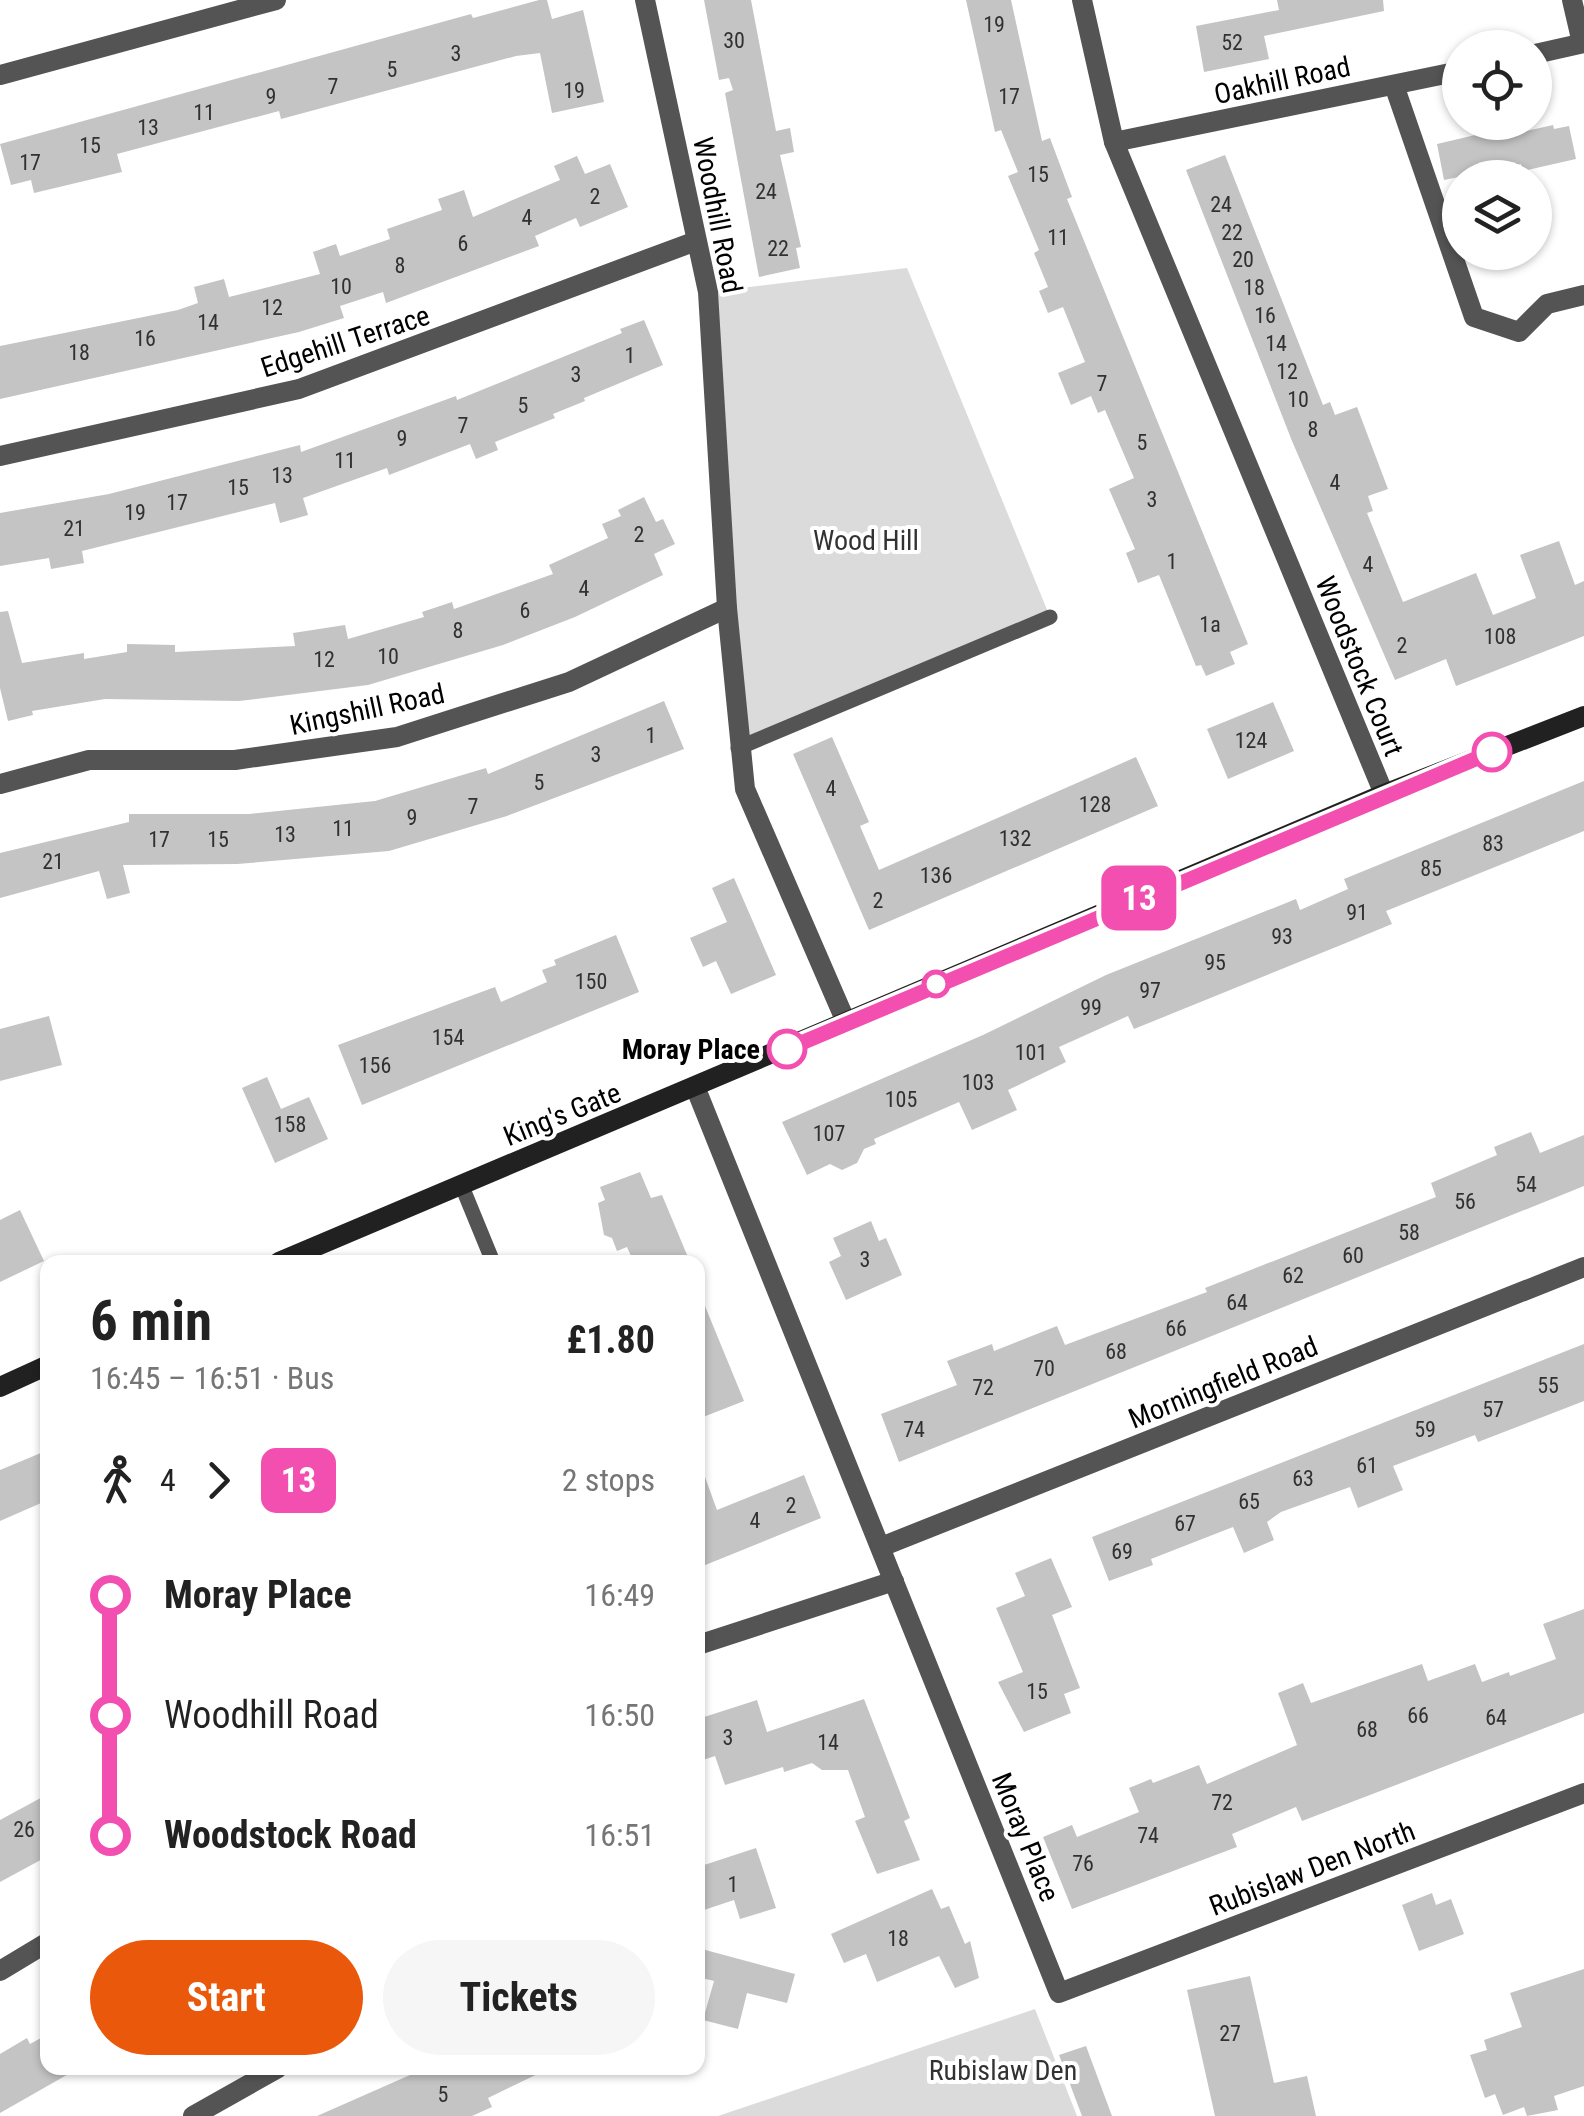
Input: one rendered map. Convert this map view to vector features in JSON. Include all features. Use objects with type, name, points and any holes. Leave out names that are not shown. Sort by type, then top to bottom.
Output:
[{"type":"street","points":[[0,74],[216,8],[276,0]]},
{"type":"street","name":"Woodhill Road","points":[[645,0],[708,292],[727,608],[745,789],[846,1022]]},
{"type":"street","name":"Woodstock Court","points":[[1082,0],[1114,142],[1384,794]]},
{"type":"street","points":[[1552,50],[1583,43],[1572,0]]},
{"type":"street","name":"Oakhill Road","points":[[1114,142],[1442,74]]},
{"type":"street","points":[[1394,85],[1474,317],[1520,332],[1547,304],[1584,295]]},
{"type":"street","name":"Edgehill Terrace","points":[[0,456],[299,390],[696,241]]},
{"type":"street","name":"Kingshill Road","points":[[0,784],[89,760],[234,760],[397,737],[570,682],[727,608]]},
{"type":"street","name":"King's Gate","points":[[295,1255],[696,1090],[846,1022],[1384,794],[1584,716]]},
{"type":"street","name":"Moray Place","points":[[696,1090],[1059,1993]]},
{"type":"street","name":"Morningfield Road","points":[[881,1547],[1584,1267]]},
{"type":"street","points":[[0,1387],[40,1370]]},
{"type":"street","points":[[705,1644],[894,1581]]},
{"type":"street","name":"Rubislaw Den North","points":[[1059,1993],[1584,1793]]},
{"type":"street","points":[[0,1971],[40,1947]]},
{"type":"street","points":[[193,2116],[266,2075]]},
{"type":"lane","points":[[738,748],[1050,617]]},
{"type":"lane","points":[[461,1184],[490,1255]]},
{"type":"green space","name":"Wood Hill","points":[[907,268],[1050,617],[738,748],[708,292]]},
{"type":"green space","name":"Rubislaw Den","points":[[1035,2009],[1077,2116],[718,2116]]},
{"type":"building","points":[[547,0],[552,19],[583,10],[604,102],[552,113],[540,53],[516,56],[281,119],[279,111],[117,154],[122,172],[34,193],[31,180],[11,185],[0,144],[471,14],[473,18]]},
{"type":"building","points":[[704,0],[751,0],[776,131],[790,128],[794,152],[780,155],[801,247],[796,248],[800,268],[759,277],[725,93],[733,90],[729,78],[719,80]]},
{"type":"building","points":[[966,0],[1011,0],[1042,141],[1050,138],[1072,197],[1067,199],[1248,644],[1230,652],[1235,664],[1206,676],[1201,665],[1196,666],[1159,575],[1138,583],[1126,553],[1135,549],[1109,489],[1134,478],[1105,410],[1098,413],[1091,396],[1071,405],[1058,373],[1085,362],[1063,307],[1048,313],[1039,291],[1048,287],[1034,253],[1039,250],[1008,176],[1018,172],[1001,130],[995,132]]},
{"type":"building","points":[[1277,0],[1383,0],[1384,11],[1264,36],[1269,59],[1204,72],[1196,26],[1279,10]]},
{"type":"building","points":[[1552,125],[1554,129],[1569,126],[1576,159],[1552,164],[1552,160],[1442,160],[1442,170],[1437,144],[1454,140],[1552,140]]},
{"type":"building","points":[[1225,155],[1323,405],[1330,402],[1335,415],[1357,407],[1388,489],[1368,496],[1373,511],[1367,513],[1403,602],[1476,573],[1493,615],[1536,598],[1520,555],[1559,541],[1575,585],[1584,581],[1584,636],[1456,686],[1446,659],[1395,680],[1292,441],[1186,170]]},
{"type":"building","points":[[577,156],[585,174],[610,164],[628,207],[580,227],[576,218],[535,236],[539,246],[386,303],[383,292],[340,306],[344,318],[299,332],[0,399],[0,346],[178,310],[198,303],[194,287],[224,279],[229,297],[320,274],[313,252],[336,244],[340,256],[390,239],[387,229],[442,210],[438,199],[464,190],[473,217],[560,180],[554,166]]},
{"type":"building","points":[[644,320],[663,365],[584,398],[585,401],[553,414],[555,418],[495,442],[498,450],[476,459],[470,444],[389,475],[387,468],[303,498],[308,515],[280,523],[275,503],[82,551],[84,563],[51,569],[49,558],[0,566],[0,513],[109,494],[300,445],[301,452],[456,396],[457,400],[622,333],[620,329]]},
{"type":"building","points":[[644,497],[656,522],[663,519],[675,544],[654,554],[663,575],[575,617],[503,645],[368,685],[239,701],[105,699],[32,711],[33,715],[8,721],[0,688],[0,612],[8,611],[22,663],[84,653],[84,659],[127,652],[127,644],[175,645],[175,652],[295,646],[293,633],[345,625],[348,639],[424,617],[422,612],[452,602],[454,609],[553,574],[549,565],[608,538],[602,524],[621,516],[618,510]]},
{"type":"building","points":[[664,701],[684,749],[507,816],[389,851],[237,864],[123,865],[130,893],[107,899],[99,871],[0,898],[0,853],[129,822],[129,814],[249,814],[375,801],[486,768],[488,774]]},
{"type":"building","points":[[1273,702],[1294,751],[1228,779],[1207,729]]},
{"type":"building","points":[[832,737],[869,822],[860,826],[879,870],[1136,757],[1158,806],[869,930],[793,754]]},
{"type":"building","points":[[1584,781],[1584,831],[1386,911],[1392,924],[1341,945],[1134,1029],[1128,1016],[1059,1047],[1066,1062],[1008,1090],[1017,1110],[972,1130],[959,1102],[874,1139],[876,1144],[864,1149],[857,1163],[842,1170],[830,1164],[807,1175],[782,1122],[983,1035],[1106,975],[1296,899],[1300,910],[1348,889],[1344,879]]},
{"type":"building","points":[[734,878],[776,975],[731,994],[716,961],[703,967],[690,938],[727,922],[712,888]]},
{"type":"building","points":[[616,935],[639,992],[362,1105],[338,1045],[495,987],[501,1002],[547,982],[542,970],[556,965],[554,960]]},
{"type":"building","points":[[49,1016],[62,1065],[0,1081],[0,1029]]},
{"type":"building","points":[[267,1077],[281,1109],[309,1097],[328,1139],[275,1163],[242,1088]]},
{"type":"building","points":[[1531,1132],[1540,1153],[1584,1135],[1584,1186],[899,1462],[881,1414],[957,1385],[947,1361],[992,1344],[994,1351],[1057,1326],[1065,1345],[1207,1292],[1205,1288],[1436,1197],[1431,1183],[1497,1155],[1494,1147]]},
{"type":"building","points":[[640,1172],[651,1198],[662,1195],[687,1255],[631,1255],[627,1247],[617,1251],[612,1238],[604,1235],[598,1203],[605,1200],[600,1187]]},
{"type":"building","points":[[20,1210],[41,1255],[40,1263],[0,1282],[0,1220]]},
{"type":"building","points":[[871,1221],[879,1241],[886,1238],[902,1275],[846,1300],[829,1262],[841,1256],[833,1238]]},
{"type":"building","points":[[705,1306],[744,1401],[705,1416]]},
{"type":"building","points":[[1584,1344],[1584,1401],[1478,1442],[1475,1435],[1393,1466],[1403,1490],[1358,1508],[1350,1487],[1281,1512],[1267,1522],[1274,1540],[1244,1553],[1233,1527],[1151,1559],[1153,1565],[1109,1581],[1092,1537]]},
{"type":"building","points":[[40,1453],[40,1504],[0,1521],[0,1470]]},
{"type":"building","points":[[804,1475],[821,1518],[705,1565],[705,1477],[717,1510]]},
{"type":"building","points":[[1051,1558],[1072,1607],[1052,1615],[1080,1688],[1064,1694],[1071,1713],[1024,1732],[998,1682],[1023,1672],[996,1608],[1025,1596],[1015,1573]]},
{"type":"building","points":[[1584,1609],[1584,1713],[1302,1821],[1296,1807],[1232,1834],[1237,1847],[1072,1909],[1043,1837],[1072,1825],[1077,1837],[1139,1812],[1129,1788],[1151,1779],[1153,1783],[1199,1765],[1207,1784],[1297,1745],[1278,1693],[1303,1683],[1311,1703],[1422,1664],[1428,1681],[1475,1664],[1482,1682],[1509,1672],[1510,1676],[1556,1659],[1543,1624]]},
{"type":"building","points":[[864,1699],[910,1818],[904,1821],[920,1860],[877,1874],[855,1821],[865,1817],[848,1770],[822,1770],[812,1763],[784,1772],[783,1767],[725,1785],[715,1756],[705,1759],[705,1717],[757,1700],[767,1732]]},
{"type":"building","points":[[40,1798],[40,1860],[0,1882],[0,1820]]},
{"type":"building","points":[[756,1848],[776,1908],[740,1919],[734,1900],[705,1910],[705,1865]]},
{"type":"building","points":[[932,1889],[941,1909],[949,1906],[965,1944],[970,1941],[979,1978],[955,1988],[939,1956],[877,1982],[866,1954],[844,1963],[831,1934]]},
{"type":"building","points":[[1432,1893],[1436,1905],[1451,1899],[1464,1934],[1419,1951],[1402,1905]]},
{"type":"building","points":[[705,1950],[795,1974],[787,2003],[747,1993],[738,2029],[705,2021],[714,1981],[705,1979]]},
{"type":"building","points":[[1584,1969],[1584,2086],[1554,2096],[1558,2110],[1527,2116],[1524,2107],[1503,2115],[1495,2094],[1485,2098],[1470,2055],[1487,2050],[1484,2040],[1522,2027],[1510,1993]]},
{"type":"building","points":[[1250,1976],[1274,2083],[1307,2076],[1316,2116],[1215,2116],[1187,1990]]},
{"type":"building","points":[[27,2038],[30,2044],[40,2038],[40,2075],[67,2075],[0,2113],[0,2054]]},
{"type":"building","points":[[1086,2046],[1112,2116],[1082,2116],[1059,2055]]},
{"type":"building","points":[[410,2075],[536,2075],[488,2098],[492,2107],[472,2116],[317,2116]]},
{"type":"bus line","name":"13","points":[[787,1049],[1384,794],[1492,752]]},
{"type":"place","name":"Moray Place","points":[[787,1049]]}]
